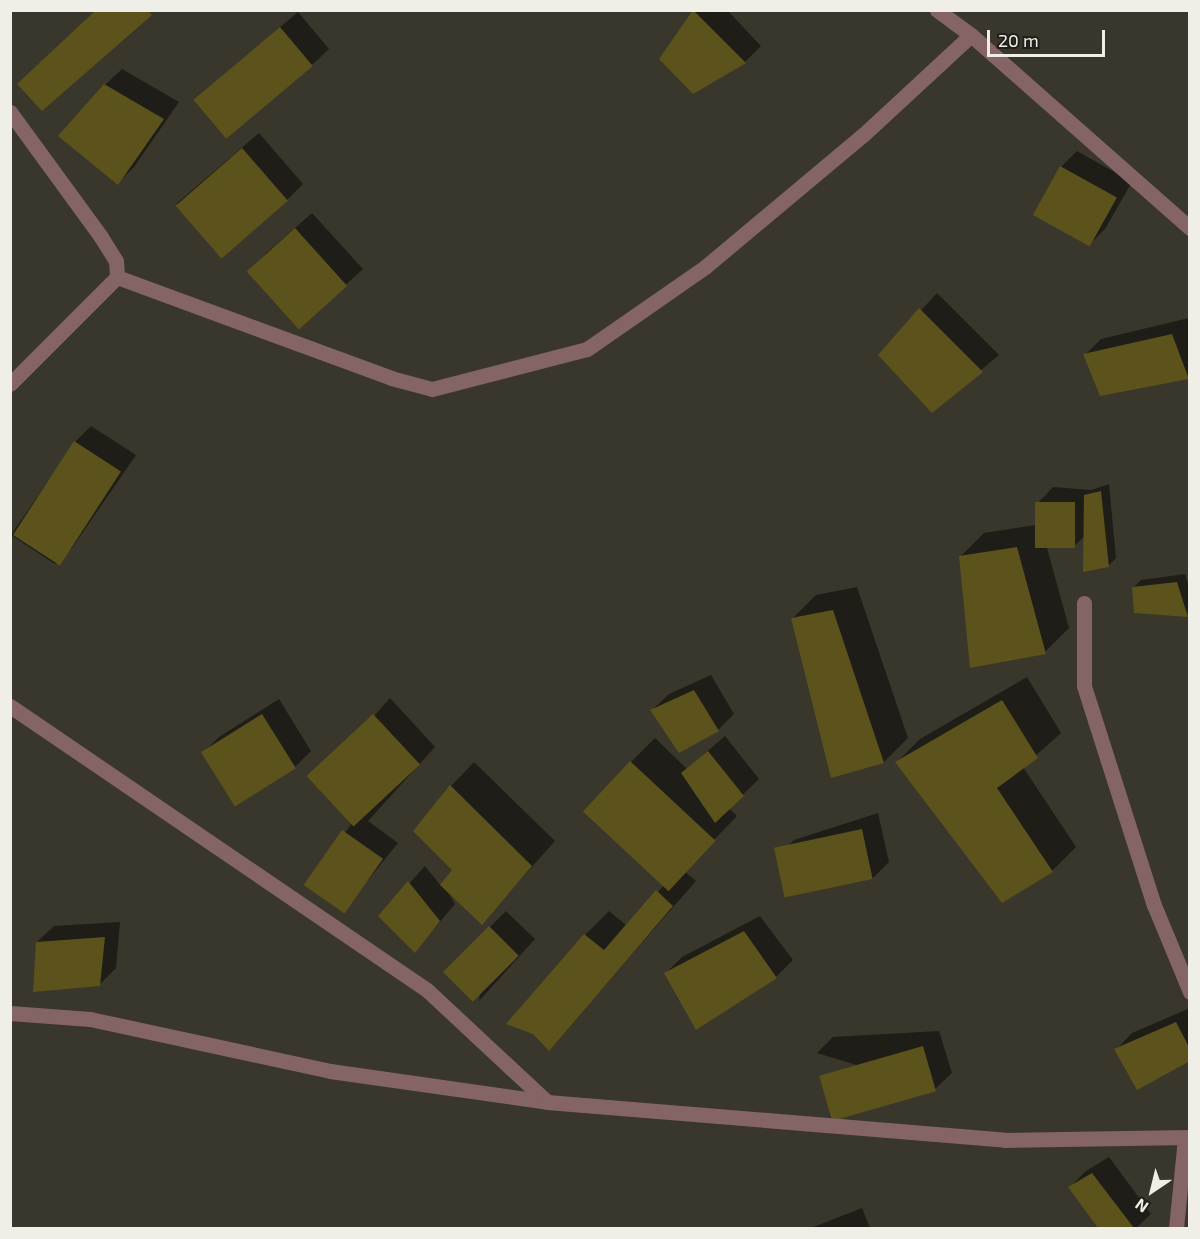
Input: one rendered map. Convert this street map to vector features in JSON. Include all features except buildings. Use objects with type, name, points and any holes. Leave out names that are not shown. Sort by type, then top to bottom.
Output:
[{"type":"street","points":[[941,11],[1190,228]]},
{"type":"street","points":[[117,277],[391,378],[432,389],[587,349],[713,260],[863,135],[971,35]]},
{"type":"street","points":[[10,112],[101,237],[116,261],[117,277],[10,384]]},
{"type":"street","points":[[1084,603],[1084,686],[1154,905],[1190,993]]},
{"type":"street","points":[[10,706],[286,890],[427,990],[547,1102]]},
{"type":"street","points":[[10,1013],[90,1019],[330,1071],[547,1102],[1005,1140],[1187,1138],[1176,1228]]}]
